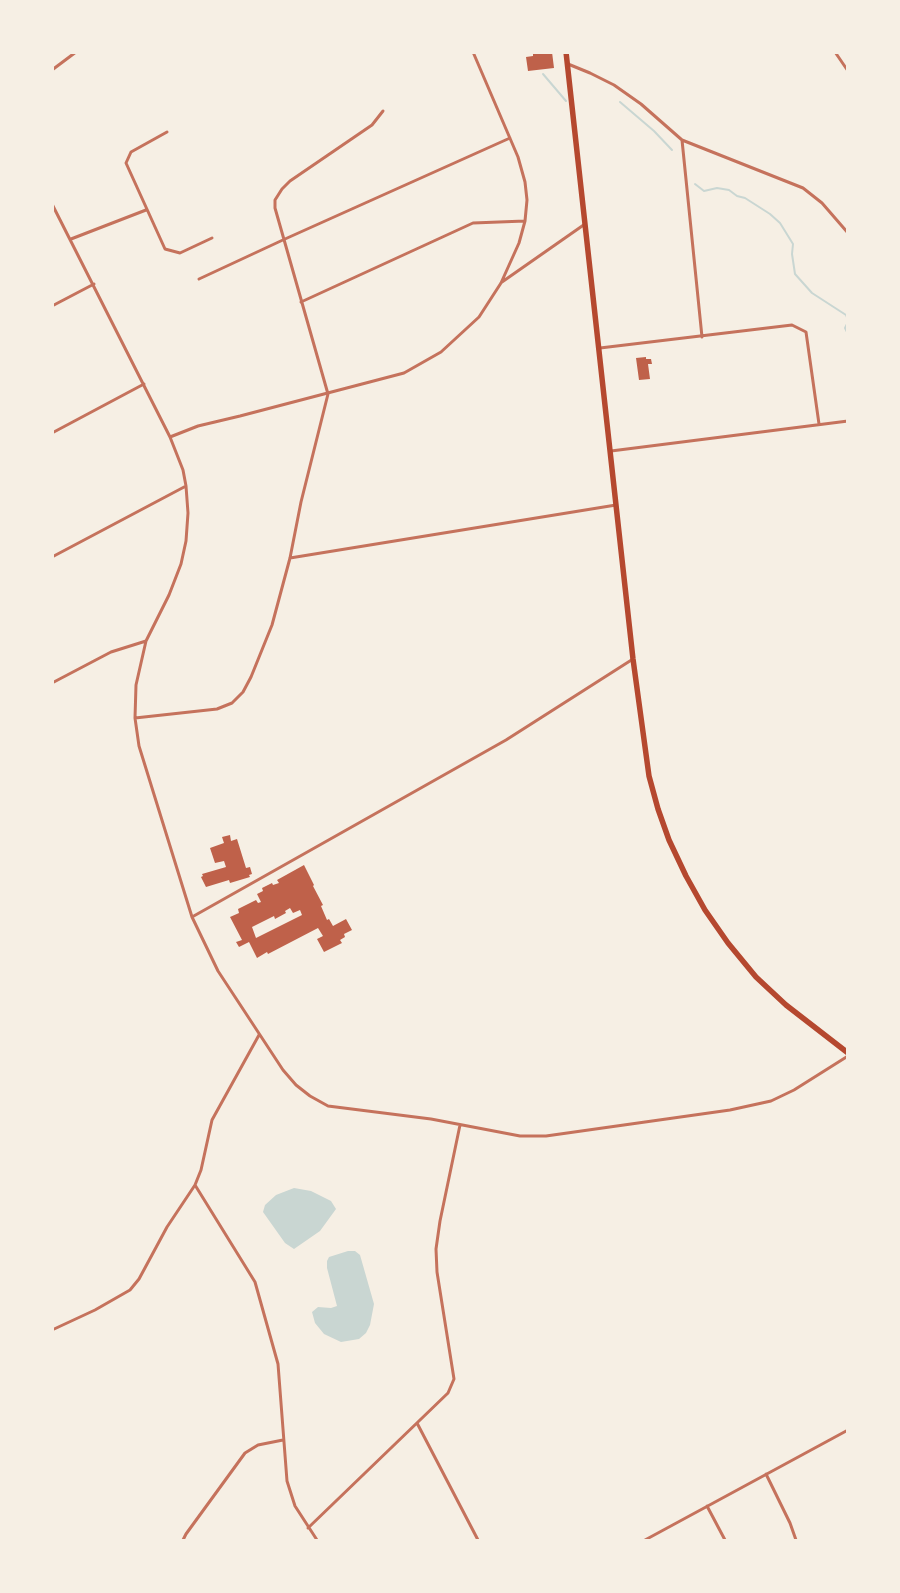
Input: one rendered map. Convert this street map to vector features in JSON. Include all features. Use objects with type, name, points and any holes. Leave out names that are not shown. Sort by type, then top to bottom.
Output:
[{"type":"main road","points":[[566,52],[633,659],[649,776],[670,840],[686,876],[705,910],[756,977],[786,1006],[848,1054]]},
{"type":"street","points":[[52,70],[76,52]]},
{"type":"street","points":[[170,437],[198,426],[404,373],[441,352],[479,317],[501,283],[519,243],[525,221],[527,200],[525,182],[518,157],[473,52]]},
{"type":"street","points":[[835,52],[848,71]]},
{"type":"street","points":[[568,64],[614,85],[641,104],[682,140],[803,188],[822,202],[848,233]]},
{"type":"street","points":[[135,718],[217,709],[232,703],[243,692],[272,624],[290,558],[301,502],[328,394],[275,208],[276,200],[282,189],[290,181],[372,124],[382,112]]},
{"type":"street","points":[[167,132],[131,152],[126,163],[165,249],[180,253],[212,238]]},
{"type":"street","points":[[199,279],[510,138]]},
{"type":"street","points":[[682,140],[702,337]]},
{"type":"street","points":[[52,204],[170,437],[183,470],[186,486],[188,513],[186,542],[181,564],[169,595],[146,641],[136,685],[135,718],[139,746],[192,917],[218,970],[259,1035],[283,1070],[296,1085],[310,1096],[328,1106],[431,1119],[520,1136],[544,1136],[730,1110],[771,1101],[794,1090],[848,1054]]},
{"type":"street","points":[[71,239],[146,210]]},
{"type":"street","points":[[301,302],[473,223],[525,221]]},
{"type":"street","points":[[501,283],[586,224]]},
{"type":"street","points":[[52,306],[94,284]]},
{"type":"street","points":[[600,348],[792,325],[806,332],[819,424]]},
{"type":"street","points":[[52,433],[144,384]]},
{"type":"street","points":[[611,451],[848,421]]},
{"type":"street","points":[[52,557],[186,486]]},
{"type":"street","points":[[290,558],[617,505]]},
{"type":"street","points":[[52,683],[111,652],[146,641]]},
{"type":"street","points":[[192,917],[506,740],[633,659]]},
{"type":"street","points":[[52,1330],[95,1310],[130,1290],[139,1279],[167,1227],[195,1185],[201,1170],[212,1120],[259,1035]]},
{"type":"street","points":[[308,1528],[448,1393],[454,1378],[437,1272],[436,1248],[460,1125]]},
{"type":"street","points":[[195,1185],[255,1282],[278,1364],[283,1440],[290,1489],[295,1506],[317,1540]]},
{"type":"street","points":[[417,1423],[478,1540]]},
{"type":"street","points":[[647,1540],[848,1430]]},
{"type":"street","points":[[183,1540],[191,1526],[245,1453],[258,1445],[283,1440]]},
{"type":"street","points":[[766,1474],[790,1523],[796,1540]]},
{"type":"street","points":[[707,1506],[725,1540]]},
{"type":"shaded area","points":[[294,1188],[311,1191],[331,1201],[336,1209],[320,1231],[294,1249],[285,1243],[263,1212],[265,1205],[276,1195]]},
{"type":"shaded area","points":[[348,1251],[355,1251],[360,1255],[374,1304],[370,1325],[366,1333],[359,1339],[341,1342],[324,1334],[315,1323],[312,1312],[318,1307],[331,1308],[337,1306],[327,1268],[327,1261],[329,1257]]},
{"type":"building","points":[[533,52],[552,52],[554,68],[528,71],[526,57],[533,56]]},
{"type":"building","points":[[646,357],[646,359],[651,359],[652,364],[648,364],[650,379],[639,380],[636,358]]},
{"type":"building","points":[[230,835],[231,841],[237,839],[246,868],[250,867],[252,874],[249,875],[250,877],[230,883],[229,880],[206,887],[201,877],[203,876],[202,874],[226,867],[224,861],[215,863],[210,848],[224,843],[222,837]]},
{"type":"building","points":[[304,865],[323,905],[321,906],[327,920],[329,919],[333,926],[346,919],[352,930],[344,934],[345,937],[340,940],[342,943],[324,952],[317,939],[323,936],[318,928],[257,958],[249,942],[239,947],[236,942],[242,940],[230,917],[239,913],[238,909],[256,900],[258,903],[261,902],[257,894],[263,891],[262,888],[272,883],[273,885],[279,883],[277,880]],"holes":[[[290,908],[293,913],[300,910],[302,915],[256,938],[252,927],[274,916],[275,919],[286,913],[285,911]]]},
{"type":"waterway","points":[[543,74],[566,101]]},
{"type":"waterway","points":[[620,102],[654,131],[672,150]]},
{"type":"waterway","points":[[695,184],[704,191],[717,188],[729,190],[770,214],[780,223],[793,244],[792,254],[795,274],[812,293],[846,315],[848,320]]},
{"type":"waterway","points":[[848,322],[845,328],[848,334]]}]
